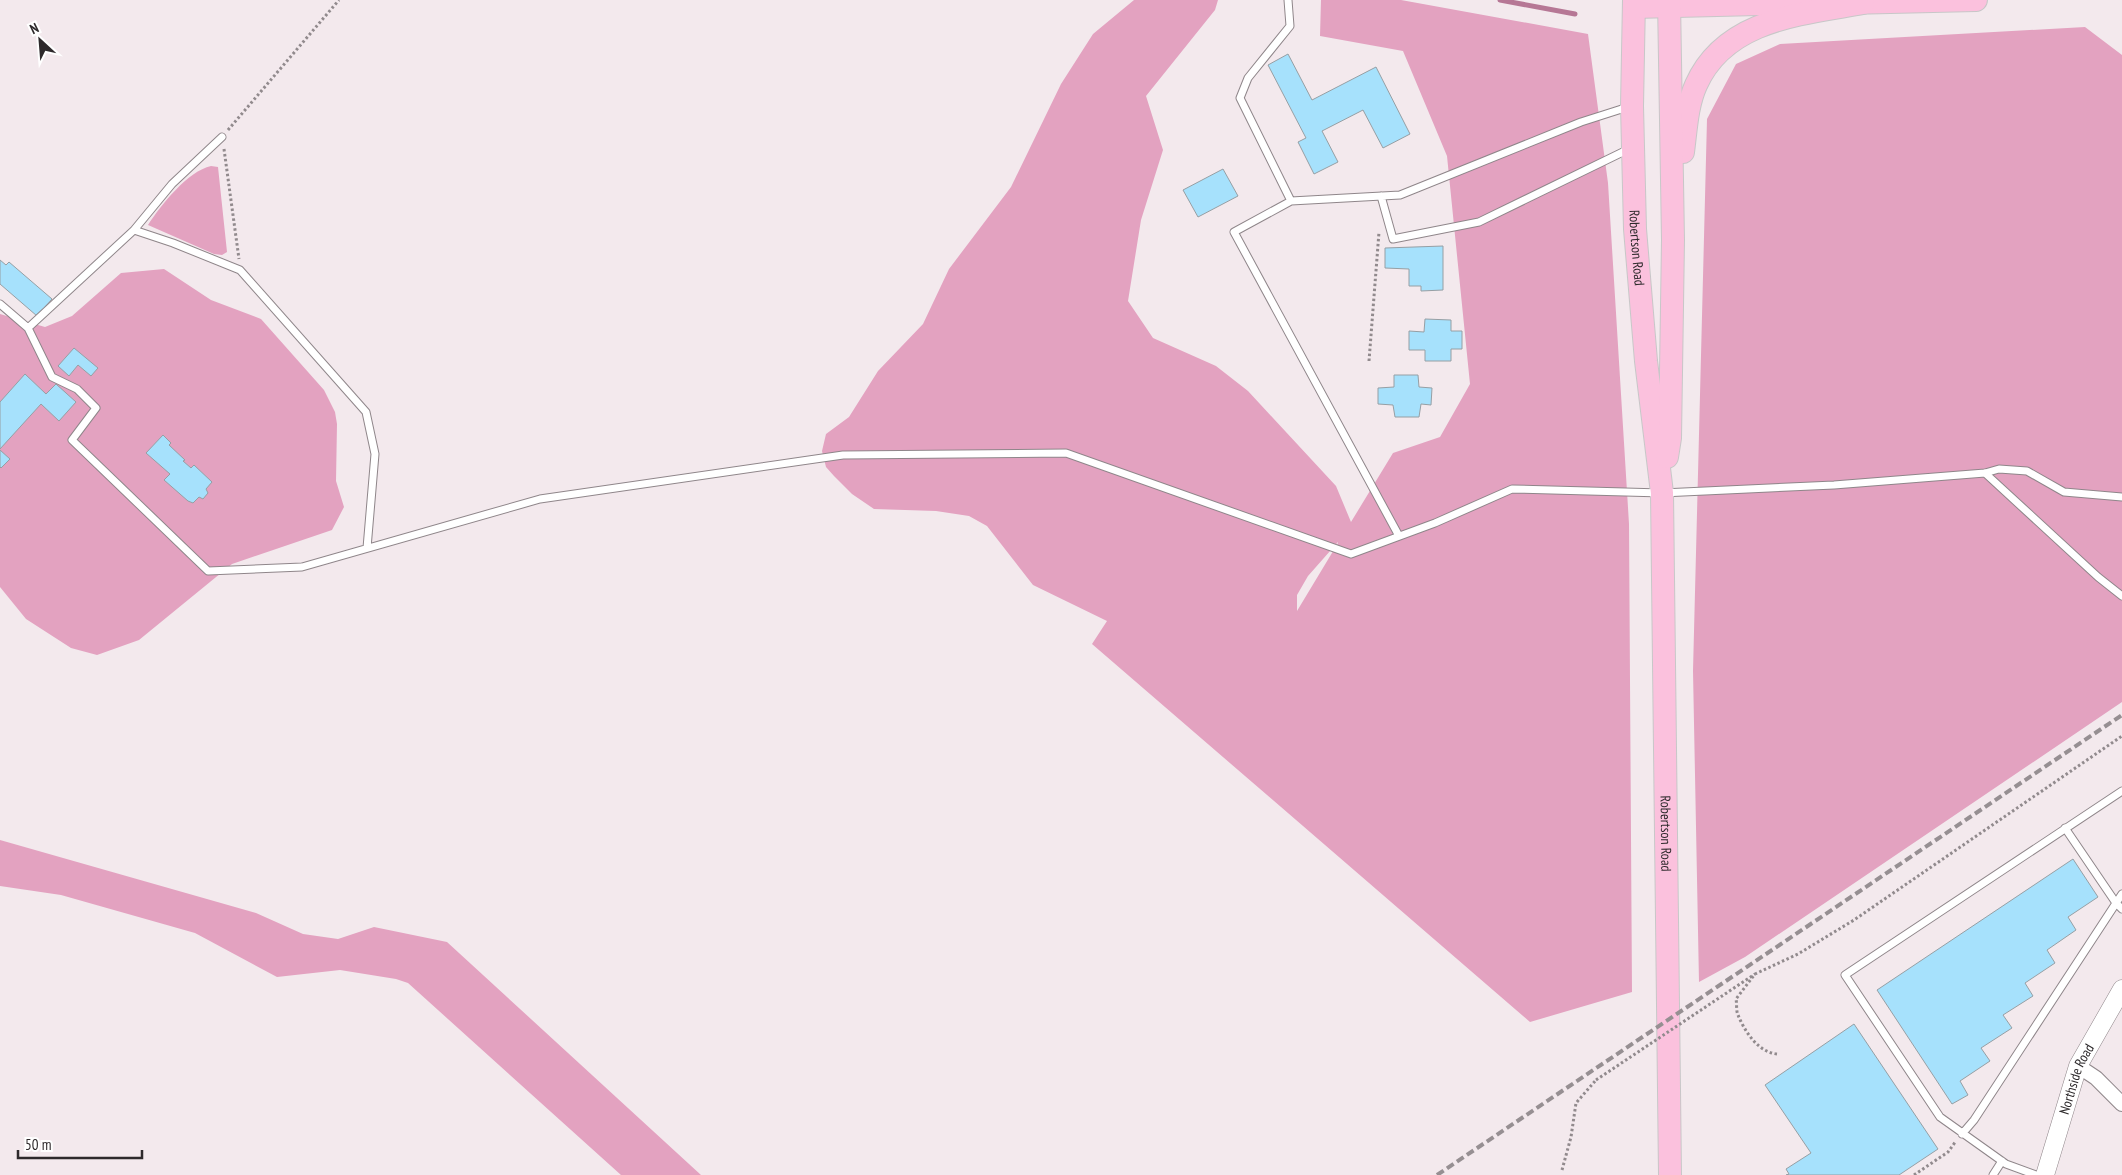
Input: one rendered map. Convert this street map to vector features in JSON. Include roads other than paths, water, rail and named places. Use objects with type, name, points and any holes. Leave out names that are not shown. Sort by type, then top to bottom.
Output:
[{"type":"main road","points":[[1634,3],[1863,3],[1976,0]]},
{"type":"main road","name":"Robertson Road","points":[[1634,3],[1632,106],[1635,229],[1646,360],[1662,493],[1670,1175]]},
{"type":"main road","name":"Robertson Road","points":[[1662,493],[1670,438],[1673,240],[1669,3]]},
{"type":"main road","points":[[1673,240],[1690,102],[1701,75],[1709,64],[1730,43],[1758,25],[1787,17],[1863,3]]},
{"type":"street","name":"Northside Road","points":[[2044,1175],[2078,1066],[2122,989]]},
{"type":"street","points":[[2078,1066],[2096,1078],[2122,1104]]},
{"type":"lane","points":[[1288,0],[1290,26],[1248,78],[1240,98],[1291,200]]},
{"type":"lane","points":[[1399,536],[1234,232],[1291,200],[1400,195],[1581,122],[1632,106]]},
{"type":"lane","points":[[28,328],[134,230],[172,184],[222,137]]},
{"type":"lane","points":[[1381,196],[1393,239],[1479,222],[1633,146]]},
{"type":"lane","points":[[134,230],[173,243],[240,270],[366,412],[375,454],[367,548]]},
{"type":"lane","points":[[0,304],[28,328],[52,376],[77,389],[96,408],[72,440],[208,571],[302,567],[540,499],[843,455],[1066,452],[1351,554],[1435,523],[1512,489],[1662,493],[1834,485],[1985,473],[1999,469],[2027,471],[2064,492],[2122,497]]},
{"type":"lane","points":[[1985,473],[2098,577],[2122,596]]},
{"type":"lane","points":[[2036,1175],[2002,1161],[1940,1117],[1845,975],[2122,791]]},
{"type":"lane","points":[[2065,828],[2122,909]]},
{"type":"lane","points":[[1962,1134],[1974,1120],[2122,894]]},
{"type":"lane","points":[[1993,1175],[2002,1161]]},
{"type":"waterway","points":[[1500,0],[1575,14]]},
{"type":"railway","points":[[1437,1175],[2122,715]]}]
